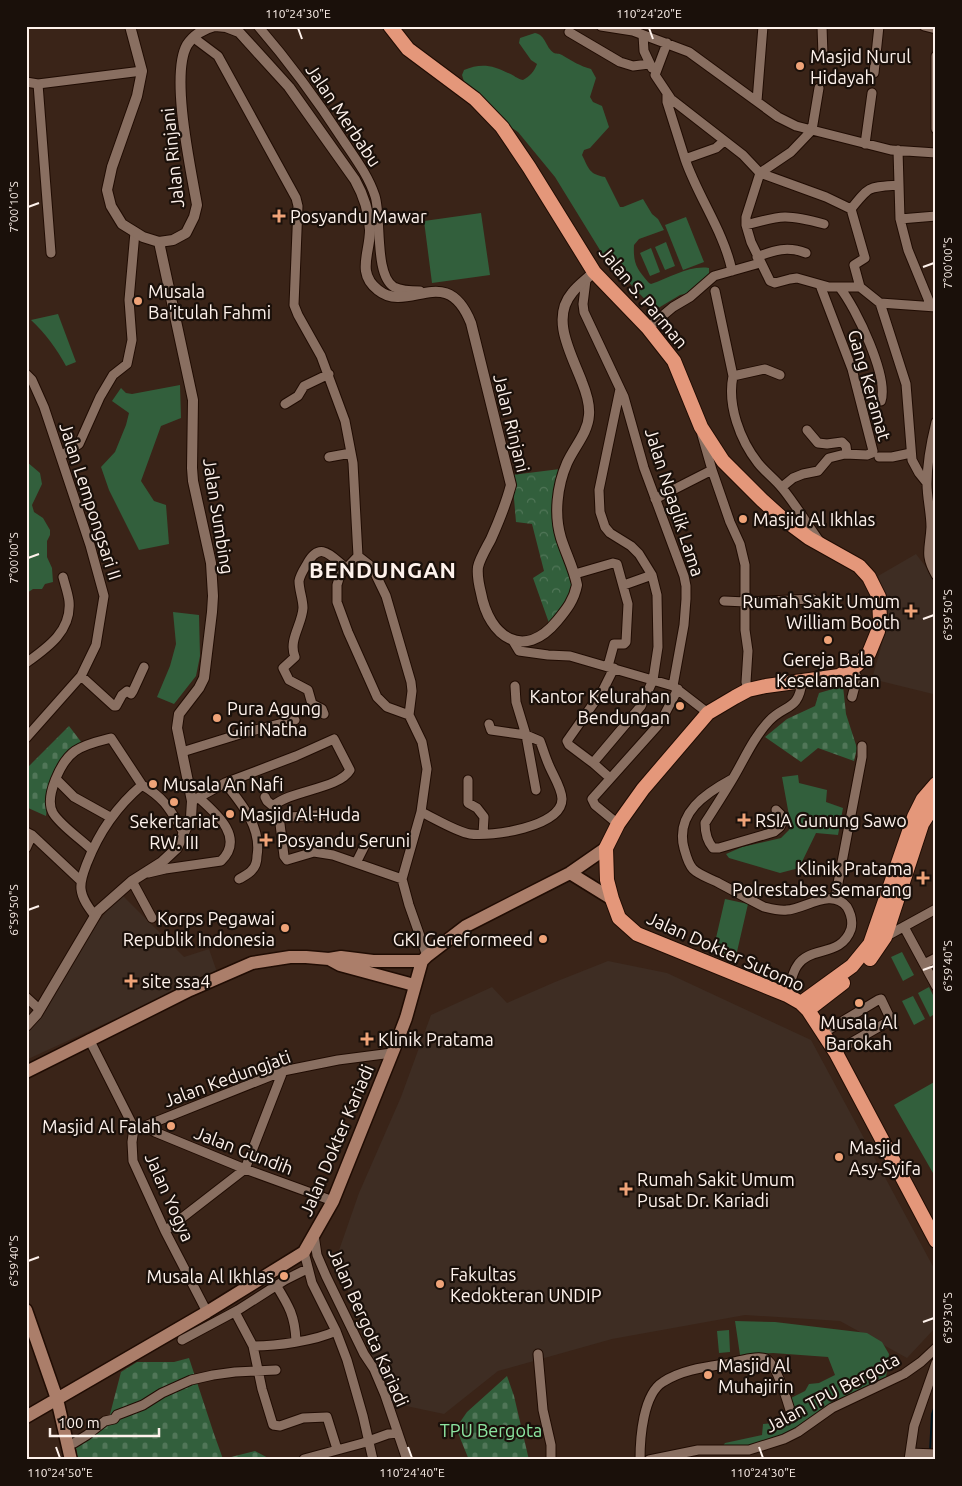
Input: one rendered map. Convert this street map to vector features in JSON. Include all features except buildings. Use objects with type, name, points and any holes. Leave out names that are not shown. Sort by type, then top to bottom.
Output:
[{"type":"highway","name":"Jalan S. Parman","points":[[390,26],[408,49],[475,99],[502,128],[529,167],[590,276],[648,328],[674,361],[700,427],[723,460],[762,500],[809,538],[859,566],[869,577],[879,598],[880,620],[876,639],[869,653],[853,668],[839,676],[774,684],[748,690],[708,714],[653,777],[618,824],[606,848]]},
{"type":"highway","points":[[805,1006],[862,969],[885,937],[914,817],[923,799],[936,784]]},
{"type":"highway","points":[[805,1006],[852,966],[870,944],[922,824],[934,808]]},
{"type":"highway","name":"Jalan Dokter Sutomo","points":[[606,848],[607,880],[612,899],[619,918],[637,934],[787,995],[805,1006],[835,1052],[936,1241]]},
{"type":"main road","points":[[26,1072],[190,990],[252,963],[290,957],[329,958],[341,956],[372,962],[424,959],[466,926],[570,873],[606,848]]},
{"type":"main road","points":[[570,873],[612,899]]},
{"type":"main road","points":[[329,958],[340,965],[414,986]]},
{"type":"main road","name":"Jalan Dokter Kariadi","points":[[26,1417],[207,1312],[304,1252],[333,1201],[406,1018],[414,986],[424,959]]},
{"type":"main road","points":[[26,1310],[57,1399],[71,1460]]},
{"type":"street","name":"Jalan Rinjani","points":[[130,26],[142,71],[137,96],[112,167],[107,190],[111,206],[122,224],[135,232],[159,242],[173,240],[186,233],[194,217],[197,205],[181,95],[183,62],[187,46],[203,29],[215,26],[226,27],[239,32],[283,80],[363,194],[370,232],[365,271],[370,282],[378,291],[395,297],[438,291],[456,299],[465,310],[470,323],[511,485],[505,508],[478,566],[478,574],[483,606],[489,619],[496,628],[513,641]]},
{"type":"street","name":"Jalan Merbabu","points":[[258,26],[316,99],[364,170],[378,207],[380,249],[384,275],[389,284],[396,288],[427,292]]},
{"type":"street","points":[[601,26],[633,30],[695,55],[778,117],[796,126],[865,144],[898,150],[936,152]]},
{"type":"street","points":[[757,101],[763,26]]},
{"type":"street","points":[[822,26],[822,56]]},
{"type":"street","points":[[874,73],[879,26]]},
{"type":"street","points":[[924,26],[936,29]]},
{"type":"street","points":[[569,32],[620,62],[634,66],[649,64]]},
{"type":"street","points":[[643,35],[644,52],[667,94],[696,120],[743,155],[760,173],[826,197],[851,209],[865,258],[854,265],[860,287],[880,302],[933,306],[908,250],[900,219],[898,150]]},
{"type":"street","points":[[194,38],[218,56],[296,198],[298,206],[294,305],[329,374],[345,421],[353,463],[358,556],[340,575],[337,585],[337,602],[348,632],[377,697],[387,706],[409,714]]},
{"type":"street","points":[[655,74],[667,43]]},
{"type":"street","points":[[936,56],[936,129]]},
{"type":"street","points":[[26,82],[38,84],[142,71]]},
{"type":"street","points":[[38,84],[51,253]]},
{"type":"street","points":[[819,88],[812,130],[791,152],[760,173],[746,216],[746,226],[759,260],[770,281],[775,283],[797,278],[820,285],[840,288],[860,287]]},
{"type":"street","points":[[865,144],[872,93]]},
{"type":"street","points":[[667,94],[667,102],[686,159],[721,239],[732,271]]},
{"type":"street","points":[[686,159],[716,148],[724,141]]},
{"type":"street","points":[[851,209],[866,190],[876,186],[899,185]]},
{"type":"street","points":[[746,226],[776,217],[789,216],[824,224]]},
{"type":"street","points":[[900,219],[936,216]]},
{"type":"street","points":[[61,456],[79,444],[100,397],[113,375],[127,364],[132,340],[129,300],[135,232]]},
{"type":"street","name":"Jalan Sumbing","points":[[26,1026],[39,1009],[103,905],[136,878],[169,857],[177,848],[191,817],[195,800],[177,728],[179,714],[199,688],[204,678],[213,596],[210,554],[192,475],[193,400],[159,242]]},
{"type":"street","points":[[368,252],[380,249]]},
{"type":"street","points":[[648,328],[673,307],[690,297],[714,276],[759,260],[773,251],[783,249],[800,250],[806,253]]},
{"type":"street","points":[[513,641],[527,642],[547,632],[570,605],[577,585],[575,574],[561,537],[557,506],[567,462],[588,423],[590,413],[587,395],[568,348],[562,315],[572,293],[590,276]]},
{"type":"street","name":"Jalan Ngaglik Lama","points":[[590,276],[583,304],[584,312],[620,388],[655,499],[686,586],[684,625],[676,687],[660,723],[592,799],[594,805],[618,824]]},
{"type":"street","name":"Gang Keramat","points":[[782,487],[793,478],[818,471],[829,458],[847,454],[867,455],[873,451],[852,369],[820,285]]},
{"type":"street","points":[[840,288],[847,297],[869,340],[882,389],[881,401]]},
{"type":"street","points":[[715,291],[733,376],[733,402],[738,428],[749,451],[782,487],[821,544]]},
{"type":"street","points":[[880,302],[906,384],[911,453],[914,466],[927,483]]},
{"type":"street","points":[[733,376],[765,369],[780,375]]},
{"type":"street","name":"Jalan Lempongsari II","points":[[26,374],[32,380],[44,407],[104,596],[96,644],[81,676],[26,738]]},
{"type":"street","points":[[285,404],[298,396],[304,386],[329,374]]},
{"type":"street","points":[[593,763],[641,706],[652,680],[658,647],[657,595],[652,575],[632,546],[610,533],[605,527],[600,512],[599,490],[620,388]]},
{"type":"street","points":[[936,422],[931,445],[927,483],[933,526],[928,554],[930,564],[936,575]]},
{"type":"street","points":[[700,427],[712,470],[743,554],[746,602],[745,630],[748,651],[746,682],[748,690]]},
{"type":"street","points":[[807,430],[818,443],[842,442],[846,446],[847,454]]},
{"type":"street","points":[[329,457],[351,453]]},
{"type":"street","points":[[880,458],[911,453]]},
{"type":"street","points":[[655,499],[712,470]]},
{"type":"street","points":[[324,714],[322,709],[312,704],[308,690],[289,680],[283,668],[294,657],[292,647],[303,607],[299,579],[312,555],[317,551],[329,554],[346,568]]},
{"type":"street","points":[[358,556],[372,566],[386,596],[411,682],[412,691],[409,714],[422,742],[425,755],[427,769],[421,812],[402,879],[424,959]]},
{"type":"street","points":[[575,574],[615,563],[624,585],[628,604],[626,642],[624,644],[614,644],[611,667],[603,690],[568,741],[569,745],[610,778]]},
{"type":"street","points":[[624,585],[652,575]]},
{"type":"street","points":[[26,663],[54,643],[66,625],[69,603],[64,577]]},
{"type":"street","points":[[724,600],[746,602],[813,599]]},
{"type":"street","points":[[513,641],[519,651],[570,656],[676,687],[708,714]]},
{"type":"street","points":[[81,676],[116,706],[122,695],[127,692],[131,694],[144,667]]},
{"type":"street","points":[[852,697],[858,678],[853,668]]},
{"type":"street","points":[[776,810],[783,820],[774,832],[719,848],[713,848],[709,844],[705,832],[706,823],[755,738],[771,719],[797,700],[802,681]]},
{"type":"street","points":[[515,686],[518,712],[526,735],[536,790]]},
{"type":"street","points":[[182,752],[240,734],[295,720]]},
{"type":"street","points":[[421,812],[470,834],[502,833],[533,825],[554,814],[562,803],[562,797],[540,741],[526,735],[491,730],[489,724]]},
{"type":"street","points":[[92,850],[54,814],[52,810],[52,792],[64,761],[73,752],[83,746],[110,738],[142,785],[161,797],[166,803],[184,833]]},
{"type":"street","points":[[195,800],[225,783],[296,756],[334,739],[350,770],[347,775],[340,780],[277,802],[273,806]]},
{"type":"street","points":[[835,899],[862,756],[862,746]]},
{"type":"street","points":[[56,779],[74,797],[110,817]]},
{"type":"street","points":[[468,780],[468,803],[477,808],[484,817],[483,834]]},
{"type":"street","points":[[732,780],[711,790],[698,800],[686,819],[682,842],[695,871],[764,907],[774,910],[788,910],[820,899],[835,899],[844,904],[850,912],[853,923],[846,941],[806,958],[797,965],[787,995]]},
{"type":"street","points":[[225,783],[243,806],[258,838],[256,866],[251,872],[239,879]]},
{"type":"street","points":[[95,916],[82,894],[81,881],[92,850],[110,817],[142,785]]},
{"type":"street","points":[[266,797],[267,801],[273,806],[278,818],[284,856],[287,860],[314,852],[333,855],[402,879]]},
{"type":"street","points":[[152,918],[136,878],[164,869],[221,861],[229,851],[231,841],[229,831],[210,808],[195,800]]},
{"type":"street","points":[[278,818],[327,814]]},
{"type":"street","points":[[29,833],[81,881]]},
{"type":"street","points":[[26,848],[29,833]]},
{"type":"street","points":[[356,863],[366,843]]},
{"type":"street","points":[[885,937],[936,909]]},
{"type":"street","points":[[904,927],[936,986]]},
{"type":"street","points":[[924,964],[936,958]]},
{"type":"street","points":[[26,997],[39,1009]]},
{"type":"street","points":[[823,1033],[881,999],[892,1018],[891,1020],[835,1052]]},
{"type":"street","points":[[89,1040],[134,1128]]},
{"type":"street","name":"Jalan Kedungjati","points":[[134,1128],[145,1126],[283,1072],[338,1060],[392,1053]]},
{"type":"street","points":[[165,1231],[245,1169],[283,1072]]},
{"type":"street","name":"Jalan Gundih","points":[[145,1126],[155,1132],[245,1169],[333,1201]]},
{"type":"street","name":"Jalan Yogya","points":[[134,1128],[132,1142],[133,1161],[165,1231],[207,1312]]},
{"type":"street","name":"Jalan Bergota Kariadi","points":[[314,1235],[318,1255],[326,1276],[385,1394],[407,1460]]},
{"type":"street","points":[[304,1252],[312,1283],[336,1331],[347,1360],[373,1460]]},
{"type":"street","points":[[182,1340],[235,1312],[276,1285],[307,1269]]},
{"type":"street","points":[[276,1285],[291,1309],[295,1324],[296,1341]]},
{"type":"street","points":[[235,1312],[253,1346],[258,1372],[273,1425],[280,1426],[304,1418],[327,1417],[337,1449]]},
{"type":"street","points":[[253,1346],[321,1337],[336,1331]]},
{"type":"street","name":"Jalan TPU Bergota","points":[[649,1460],[698,1450],[749,1450],[784,1440],[832,1408],[904,1374],[922,1362],[936,1348]]},
{"type":"street","points":[[538,1354],[543,1410],[550,1445],[550,1460]]},
{"type":"street","points":[[640,1460],[644,1418],[652,1394],[661,1382],[674,1376],[731,1363],[759,1358],[767,1359],[771,1363],[783,1389],[790,1410]]},
{"type":"street","points":[[936,1363],[914,1426],[911,1455],[936,1454]]},
{"type":"street","points":[[68,1445],[87,1435],[105,1421],[114,1419],[117,1414],[143,1406],[162,1393],[191,1380],[245,1371],[276,1370]]},
{"type":"street","points":[[304,1459],[388,1434],[398,1433]]},
{"type":"street","points":[[692,1460],[698,1450]]},
{"type":"shaded area","name":"Rumah Sakit Umum William Booth","points":[[916,554],[936,580],[936,688],[933,694],[872,679],[887,626],[884,596],[878,576]]},
{"type":"shaded area","name":"site ssa4","points":[[121,894],[184,957],[209,949],[217,972],[26,1060],[26,1032],[56,991],[98,922]]},
{"type":"shaded area","name":"Rumah Sakit Umum Pusat Dr. Kariadi","points":[[608,961],[667,973],[811,1040],[936,1272],[936,1327],[907,1358],[840,1321],[745,1315],[612,1339],[498,1371],[444,1414],[392,1403],[381,1380],[336,1259],[359,1193],[401,1097],[431,1015],[492,987],[507,1003]]},
{"type":"green space","points":[[535,33],[541,36],[554,53],[561,54],[591,69],[596,78],[590,97],[593,102],[602,106],[609,127],[590,148],[584,150],[582,155],[588,167],[596,174],[605,177],[620,207],[643,199],[664,230],[639,239],[634,245],[635,262],[639,270],[651,284],[694,268],[709,268],[709,275],[694,292],[680,295],[655,310],[603,255],[555,177],[518,132],[497,118],[465,85],[462,75],[464,70],[476,66],[497,68],[523,80],[528,77],[537,64],[531,60],[519,43],[520,38]]},
{"type":"green space","points":[[481,213],[490,275],[432,283],[424,221]]},
{"type":"green space","points":[[686,217],[704,262],[683,270],[665,225]]},
{"type":"green space","points":[[666,242],[675,266],[665,270],[655,247]]},
{"type":"green space","points":[[651,248],[660,272],[650,276],[640,253]]},
{"type":"green space","points":[[58,314],[76,362],[66,366],[59,353],[31,320]]},
{"type":"green space","points":[[180,385],[181,418],[161,426],[141,481],[154,501],[166,505],[169,544],[139,550],[109,490],[101,467],[115,452],[129,413],[112,401],[121,388],[126,393],[132,394]]},
{"type":"green space","points":[[26,456],[27,462],[40,473],[42,484],[32,505],[34,512],[43,518],[50,530],[47,541],[47,557],[52,568],[53,582],[45,584],[42,589],[33,589],[27,593],[26,604]]},
{"type":"green space","points":[[560,469],[554,495],[555,538],[574,578],[571,597],[549,623],[533,578],[544,571],[532,524],[516,522],[512,475]]},
{"type":"green space","points":[[173,612],[199,615],[200,656],[196,676],[174,704],[157,697],[170,666],[176,644]]},
{"type":"green space","points":[[843,686],[846,714],[857,748],[854,761],[818,748],[801,762],[765,737],[787,719],[815,706],[819,693]]},
{"type":"green space","points":[[69,726],[82,743],[61,762],[48,798],[46,816],[26,807],[26,769]]},
{"type":"green space","points":[[798,775],[799,783],[827,790],[826,802],[843,808],[838,835],[816,833],[799,868],[780,873],[729,858],[726,854],[742,847],[781,838],[789,830],[790,821],[782,777]]},
{"type":"green space","points":[[725,899],[748,904],[736,956],[713,951]]},
{"type":"green space","points":[[902,952],[914,975],[903,981],[891,957]]},
{"type":"green space","points":[[929,987],[936,1001],[936,1013],[930,1017],[918,993]]},
{"type":"green space","points":[[913,996],[925,1019],[914,1025],[902,1001]]},
{"type":"green space","points":[[936,1081],[936,1171],[933,1173],[894,1105]]},
{"type":"green space","points":[[735,1321],[775,1322],[867,1333],[882,1342],[889,1354],[886,1378],[784,1437],[749,1450],[722,1447],[725,1443],[762,1435],[763,1424],[774,1423],[789,1413],[789,1399],[805,1391],[809,1384],[819,1383],[835,1375],[828,1357],[773,1353],[740,1355]]},
{"type":"green space","points":[[729,1330],[730,1352],[719,1353],[717,1331]]},
{"type":"green space","points":[[189,1358],[223,1459],[255,1451],[272,1460],[78,1460],[75,1443],[108,1422],[121,1372],[137,1362],[174,1362]]},
{"type":"green space","name":"TPU Bergota","points":[[507,1376],[514,1396],[529,1460],[469,1460],[456,1428],[467,1412]]},
{"type":"waterway","points":[[930,1452],[932,1414],[936,1403]]},
{"type":"place","name":"Masjid Nurul Hidayah","points":[[800,66]]},
{"type":"place","name":"Posyandu Mawar","points":[[279,216]]},
{"type":"place","name":"Musala Ba'itulah Fahmi","points":[[138,301]]},
{"type":"place","name":"Masjid Al Ikhlas","points":[[743,519]]},
{"type":"place","name":"Rumah Sakit Umum William Booth","points":[[911,611]]},
{"type":"place","name":"Gereja Bala Keselamatan","points":[[828,640]]},
{"type":"place","name":"Kantor Kelurahan Bendungan","points":[[680,706]]},
{"type":"place","name":"Pura Agung Giri Natha","points":[[217,718]]},
{"type":"place","name":"Musala An Nafi","points":[[153,784]]},
{"type":"place","name":"Sekertariat RW. III","points":[[174,802]]},
{"type":"place","name":"Masjid Al-Huda","points":[[230,814]]},
{"type":"place","name":"RSIA Gunung Sawo","points":[[744,820]]},
{"type":"place","name":"Posyandu Seruni","points":[[266,840]]},
{"type":"place","name":"Klinik Pratama Polrestabes Semarang","points":[[923,878]]},
{"type":"place","name":"Korps Pegawai Republik Indonesia","points":[[285,928]]},
{"type":"place","name":"GKI Gereformeed","points":[[543,939]]},
{"type":"place","name":"site ssa4","points":[[131,981]]},
{"type":"place","name":"Musala Al Barokah","points":[[859,1003]]},
{"type":"place","name":"Klinik Pratama","points":[[367,1039]]},
{"type":"place","name":"Masjid Al Falah","points":[[171,1126]]},
{"type":"place","name":"Masjid Asy-Syifa","points":[[839,1157]]},
{"type":"place","name":"Rumah Sakit Umum Pusat Dr. Kariadi","points":[[626,1189]]},
{"type":"place","name":"Musala Al Ikhlas","points":[[284,1276]]},
{"type":"place","name":"Fakultas Kedokteran UNDIP","points":[[440,1284]]},
{"type":"place","name":"Masjid Al Muhajirin","points":[[708,1375]]},
{"type":"district","name":"BENDUNGAN","points":[[383,569]]}]
